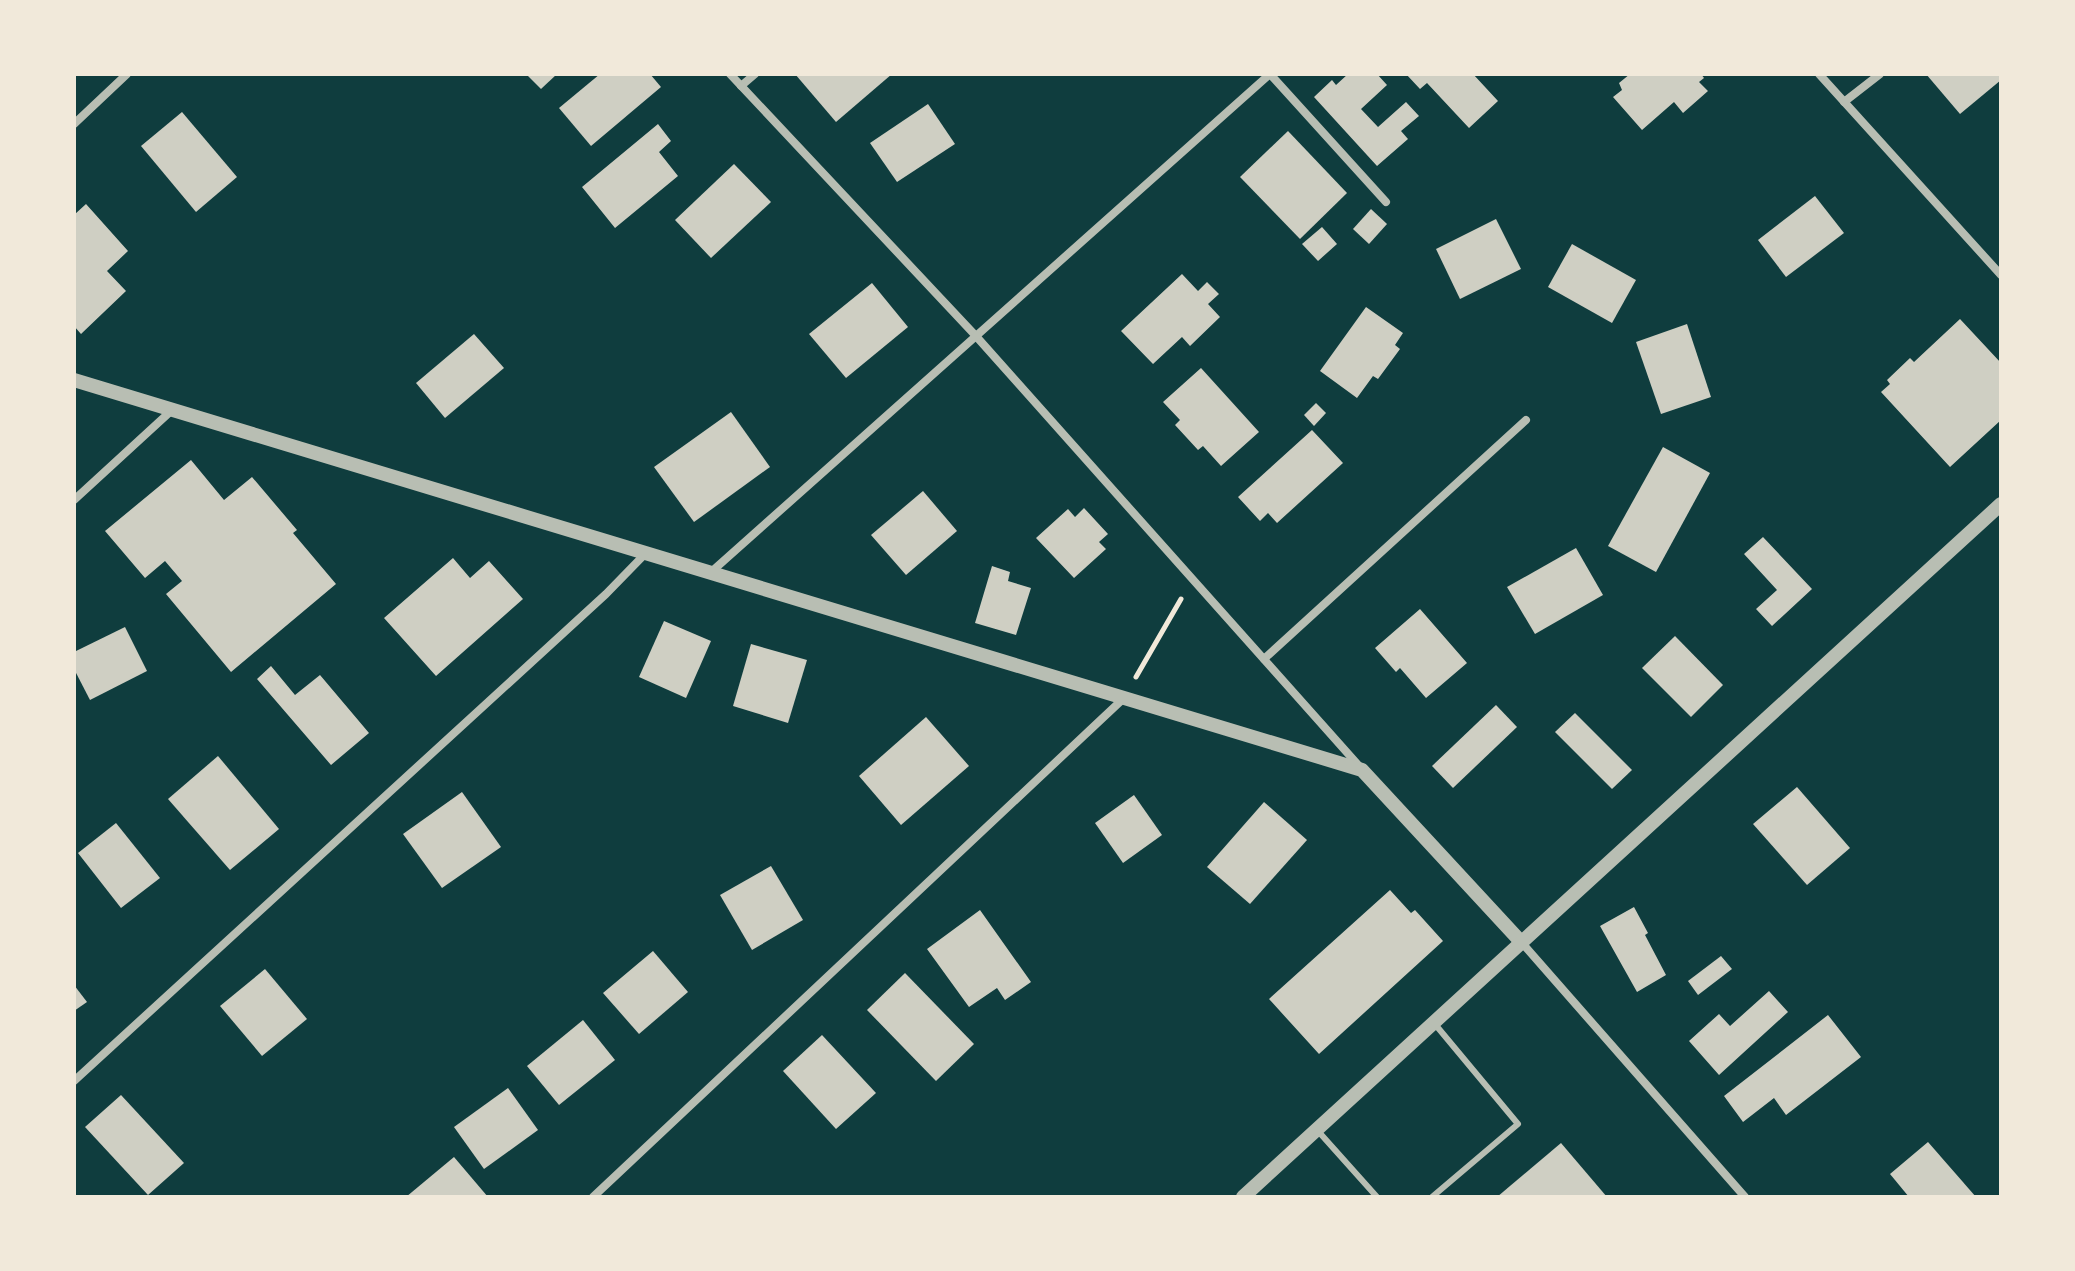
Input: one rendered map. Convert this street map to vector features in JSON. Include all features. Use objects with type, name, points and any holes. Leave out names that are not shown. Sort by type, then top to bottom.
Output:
[{"type":"street","points":[[74,124],[127,74]]},
{"type":"street","points":[[730,74],[975,335],[1362,770],[1522,943],[1745,1197]]},
{"type":"street","points":[[741,86],[755,74]]},
{"type":"street","points":[[710,574],[1270,74],[1386,202]]},
{"type":"street","points":[[1819,74],[2001,275]]},
{"type":"street","points":[[1844,102],[1880,74]]},
{"type":"street","points":[[74,380],[1362,770]]},
{"type":"street","points":[[74,500],[171,411]]},
{"type":"street","points":[[1264,659],[1526,420]]},
{"type":"street","points":[[1243,1197],[2001,504]]},
{"type":"street","points":[[74,1081],[606,594],[645,554]]},
{"type":"street","points":[[593,1197],[1124,698]]},
{"type":"lane","points":[[1432,1197],[1518,1124],[1434,1023]]},
{"type":"lane","points":[[1317,1130],[1377,1197]]},
{"type":"path","points":[[1124,698],[1193,579]]},
{"type":"building","points":[[526,74],[557,74],[541,89]]},
{"type":"building","points":[[600,74],[650,74],[661,87],[591,146],[559,108]]},
{"type":"building","points":[[795,74],[892,74],[836,122]]},
{"type":"building","points":[[1348,74],[1377,74],[1387,85],[1361,109],[1378,127],[1406,102],[1419,116],[1401,131],[1408,139],[1377,166],[1314,97],[1332,80],[1336,85]]},
{"type":"building","points":[[1406,74],[1473,74],[1498,101],[1469,128],[1427,83],[1420,89]]},
{"type":"building","points":[[1630,74],[1701,74],[1704,78],[1699,82],[1708,91],[1683,113],[1674,102],[1642,130],[1613,97],[1622,90],[1619,83]]},
{"type":"building","points":[[1926,74],[2001,74],[2001,80],[1960,114]]},
{"type":"building","points":[[928,104],[955,144],[897,182],[870,143]]},
{"type":"building","points":[[182,112],[237,177],[196,212],[141,146]]},
{"type":"building","points":[[658,124],[671,141],[659,152],[678,176],[615,228],[582,187]]},
{"type":"building","points":[[1288,131],[1347,193],[1300,239],[1240,177]]},
{"type":"building","points":[[734,164],[771,202],[711,258],[675,220]]},
{"type":"building","points":[[1815,196],[1844,233],[1786,277],[1758,240]]},
{"type":"building","points":[[86,204],[128,251],[107,271],[126,291],[81,334],[74,326],[74,215]]},
{"type":"building","points":[[1371,209],[1387,224],[1369,244],[1353,229]]},
{"type":"building","points":[[1496,219],[1521,269],[1460,299],[1436,249]]},
{"type":"building","points":[[1322,227],[1337,244],[1318,261],[1302,244]]},
{"type":"building","points":[[1572,244],[1636,280],[1612,323],[1548,287]]},
{"type":"building","points":[[1182,274],[1198,291],[1207,282],[1219,294],[1208,304],[1220,317],[1190,346],[1182,337],[1153,364],[1121,331]]},
{"type":"building","points":[[872,283],[908,327],[846,378],[809,334]]},
{"type":"building","points":[[1366,307],[1403,333],[1395,345],[1400,349],[1378,379],[1373,376],[1357,398],[1320,371]]},
{"type":"building","points":[[1960,319],[2001,363],[2001,420],[1950,467],[1881,392],[1890,384],[1887,380],[1910,358],[1914,362]]},
{"type":"building","points":[[1687,324],[1711,397],[1661,414],[1636,342]]},
{"type":"building","points":[[474,334],[504,368],[445,418],[416,383]]},
{"type":"building","points":[[1201,368],[1259,432],[1221,466],[1203,446],[1198,450],[1175,425],[1180,420],[1163,402]]},
{"type":"building","points":[[1316,403],[1326,413],[1314,426],[1304,415]]},
{"type":"building","points":[[731,412],[770,467],[694,522],[654,467]]},
{"type":"building","points":[[1312,430],[1343,463],[1277,523],[1268,513],[1260,521],[1238,497]]},
{"type":"building","points":[[1663,447],[1710,473],[1656,572],[1608,546]]},
{"type":"building","points":[[191,460],[224,500],[252,477],[297,530],[293,533],[336,584],[231,672],[166,594],[182,581],[165,561],[145,578],[105,531]]},
{"type":"building","points":[[923,491],[957,531],[906,575],[871,535]]},
{"type":"building","points":[[1084,508],[1108,534],[1099,542],[1106,549],[1074,578],[1036,538],[1068,509],[1075,517]]},
{"type":"building","points":[[1763,537],[1812,589],[1772,626],[1756,609],[1777,590],[1744,554]]},
{"type":"building","points":[[1576,548],[1603,595],[1535,634],[1507,587]]},
{"type":"building","points":[[453,558],[470,578],[489,561],[523,599],[436,676],[384,618]]},
{"type":"building","points":[[992,566],[1010,572],[1008,581],[1031,588],[1016,635],[975,623]]},
{"type":"building","points":[[1420,609],[1467,663],[1426,698],[1400,668],[1396,672],[1375,648]]},
{"type":"building","points":[[664,621],[711,641],[686,698],[639,677]]},
{"type":"building","points":[[125,627],[147,671],[90,700],[74,669],[74,652]]},
{"type":"building","points":[[1675,636],[1723,685],[1691,717],[1642,668]]},
{"type":"building","points":[[751,644],[807,660],[788,723],[733,706]]},
{"type":"building","points":[[271,666],[295,695],[320,675],[369,733],[331,765],[257,679]]},
{"type":"building","points":[[1496,705],[1517,727],[1453,788],[1432,766]]},
{"type":"building","points":[[1575,713],[1632,770],[1612,789],[1555,732]]},
{"type":"building","points":[[926,717],[969,766],[901,825],[859,776]]},
{"type":"building","points":[[218,756],[279,829],[230,870],[168,799]]},
{"type":"building","points":[[1797,787],[1850,848],[1807,885],[1753,824]]},
{"type":"building","points":[[462,792],[501,847],[442,888],[403,834]]},
{"type":"building","points":[[1134,795],[1162,835],[1123,863],[1095,823]]},
{"type":"building","points":[[1264,802],[1307,840],[1250,904],[1207,867]]},
{"type":"building","points":[[116,823],[160,878],[121,908],[78,853]]},
{"type":"building","points":[[771,866],[803,920],[752,950],[720,895]]},
{"type":"building","points":[[1390,890],[1411,913],[1415,910],[1443,941],[1319,1054],[1269,999]]},
{"type":"building","points":[[1634,907],[1666,975],[1637,992],[1600,926]]},
{"type":"building","points":[[980,910],[1031,982],[1005,1000],[997,988],[969,1007],[927,949]]},
{"type":"building","points":[[653,951],[688,992],[639,1034],[603,993]]},
{"type":"building","points":[[1721,956],[1732,969],[1698,995],[1688,981]]},
{"type":"building","points":[[265,969],[307,1019],[262,1056],[220,1006]]},
{"type":"building","points":[[905,973],[974,1044],[936,1081],[867,1010]]},
{"type":"building","points":[[74,985],[87,1002],[74,1011]]},
{"type":"building","points":[[1769,991],[1788,1012],[1719,1075],[1689,1041],[1719,1014],[1730,1026]]},
{"type":"building","points":[[1828,1015],[1861,1057],[1786,1115],[1774,1098],[1743,1122],[1724,1096]]},
{"type":"building","points":[[583,1020],[615,1060],[559,1105],[527,1066]]},
{"type":"building","points":[[822,1035],[876,1093],[836,1129],[783,1071]]},
{"type":"building","points":[[508,1088],[538,1130],[484,1169],[454,1127]]},
{"type":"building","points":[[121,1095],[184,1163],[148,1195],[85,1127]]},
{"type":"building","points":[[1928,1142],[1976,1197],[1909,1197],[1890,1174]]},
{"type":"building","points":[[1561,1143],[1607,1197],[1497,1197]]},
{"type":"building","points":[[454,1157],[488,1197],[406,1197]]}]
